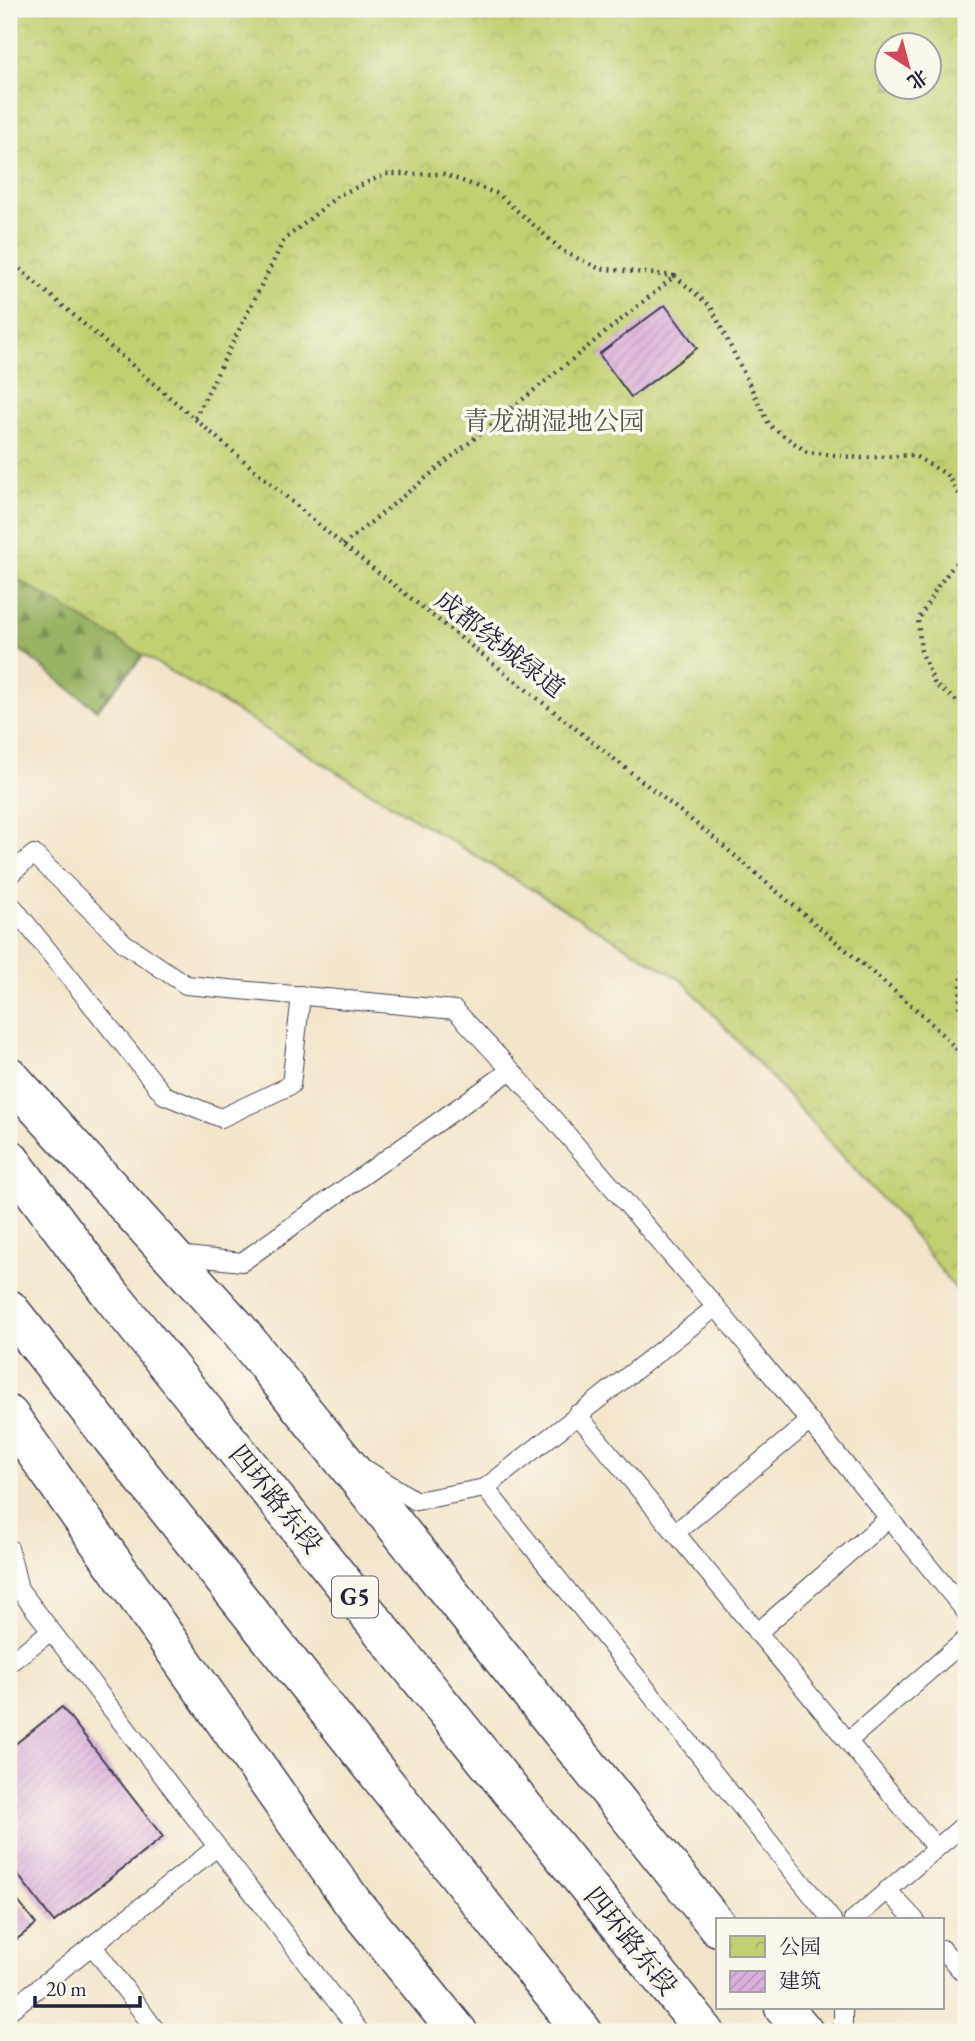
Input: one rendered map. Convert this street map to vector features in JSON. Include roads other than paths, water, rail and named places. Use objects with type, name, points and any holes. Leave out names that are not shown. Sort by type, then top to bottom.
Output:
[{"type":"highway","points":[[9,1076],[237,1328],[716,1925]]},
{"type":"highway","name":"四环路东段","points":[[9,1158],[112,1296],[705,2032]]},
{"type":"highway","points":[[9,1309],[583,2032]]},
{"type":"highway","points":[[9,1415],[353,1903],[458,2032]]},
{"type":"highway","points":[[786,2010],[804,2032]]},
{"type":"lane","points":[[9,875],[34,854],[124,943],[186,985],[455,1010],[511,1070],[716,1307],[966,1612]]},
{"type":"lane","points":[[9,902],[164,1095],[221,1118],[291,1085],[301,995]]},
{"type":"lane","points":[[169,1254],[242,1262],[511,1070]]},
{"type":"lane","points":[[337,1452],[416,1501],[485,1488],[716,1307]]},
{"type":"lane","points":[[577,1414],[936,1848]]},
{"type":"lane","points":[[675,1533],[810,1422]]},
{"type":"lane","points":[[485,1488],[830,1918]]},
{"type":"lane","points":[[757,1633],[889,1518]]},
{"type":"lane","points":[[9,1548],[19,1589],[360,2032]]},
{"type":"lane","points":[[9,1663],[51,1632]]},
{"type":"lane","points":[[848,1741],[966,1639]]},
{"type":"lane","points":[[855,1918],[966,1824]]},
{"type":"lane","points":[[9,2011],[216,1847]]},
{"type":"lane","points":[[887,1890],[913,1918]]},
{"type":"lane","points":[[92,1945],[157,2032]]},
{"type":"lane","points":[[944,1951],[966,1976]]},
{"type":"lane","points":[[843,2010],[843,2032]]},
{"type":"lane","points":[[9,2027],[13,2032]]},
{"type":"park label","name":"青龙湖湿地公园","points":[[554,421]]}]
